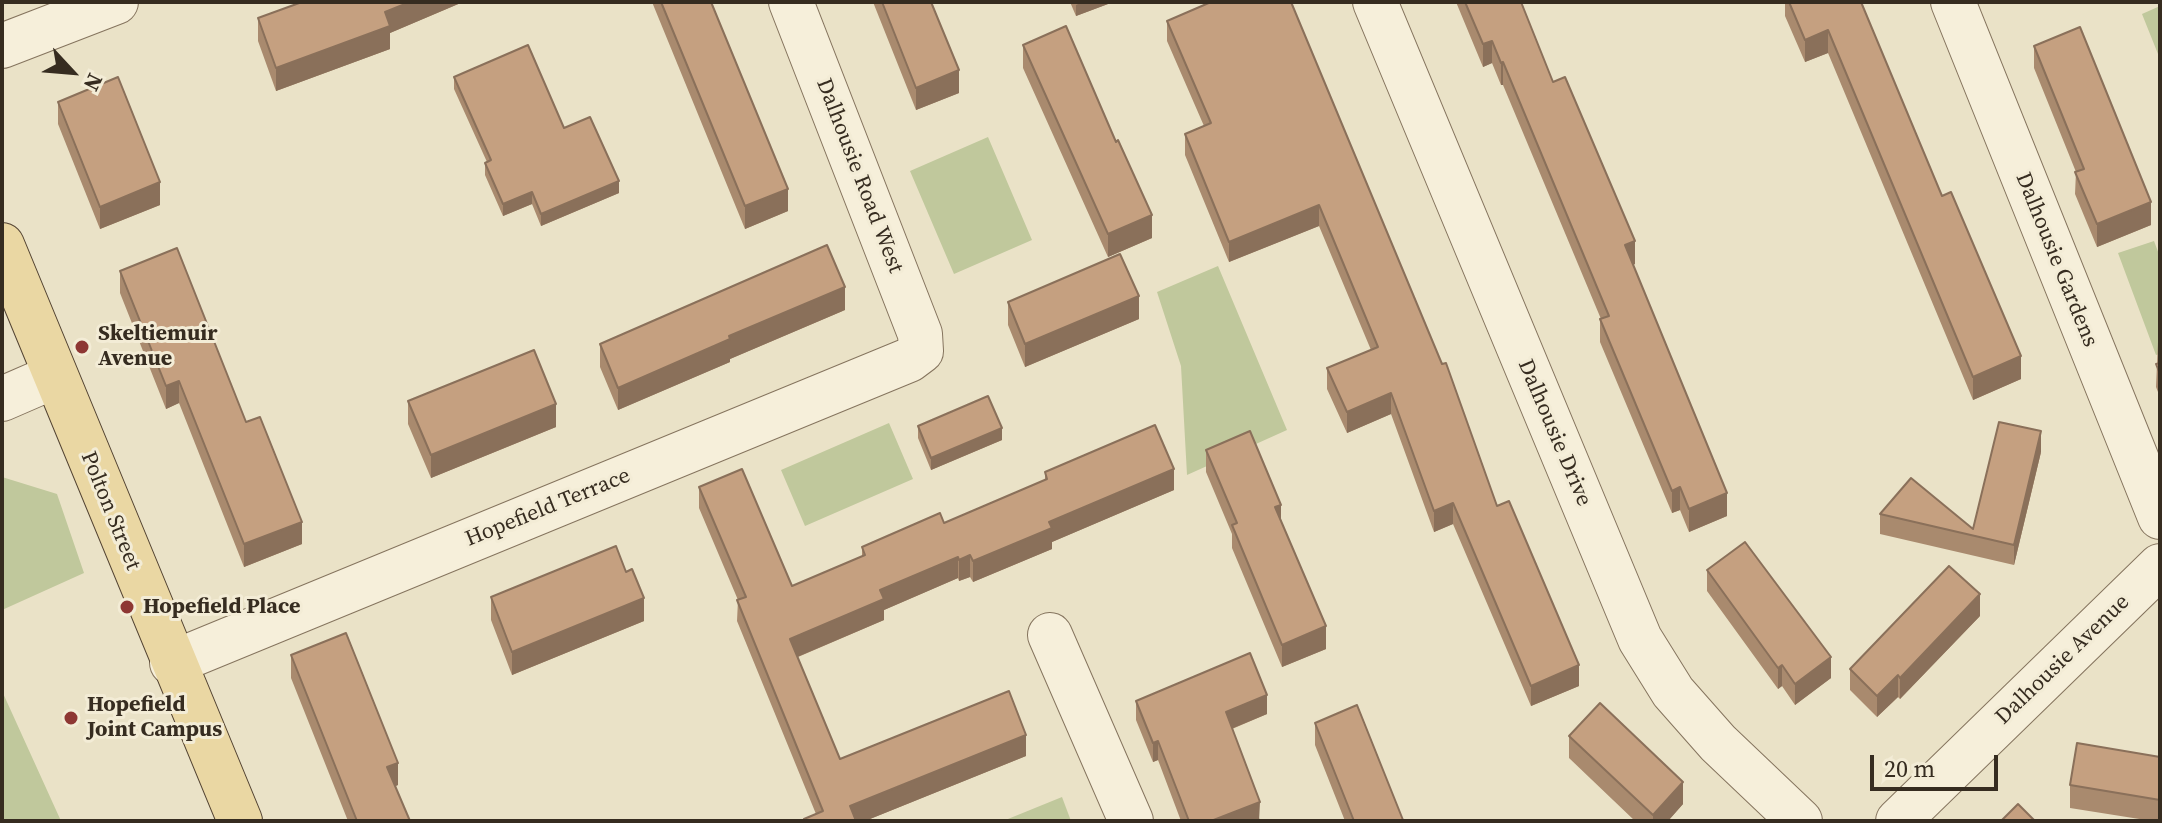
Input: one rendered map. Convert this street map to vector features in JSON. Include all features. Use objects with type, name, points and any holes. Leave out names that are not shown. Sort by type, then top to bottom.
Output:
[{"type":"main road","name":"Polton Street","points":[[2,245],[172,663],[240,821]]},
{"type":"street","points":[[2,46],[116,2]]},
{"type":"street","name":"Dalhousie Road West","points":[[791,2],[920,334],[921,351]]},
{"type":"street","name":"Dalhousie Drive","points":[[1375,2],[1640,639],[1673,692],[1718,743],[1800,821]]},
{"type":"street","name":"Dalhousie Gardens","points":[[1953,2],[2160,517]]},
{"type":"street","name":"Hopefield Terrace","points":[[172,663],[909,360],[921,351]]},
{"type":"street","points":[[2,399],[55,376]]},
{"type":"street","name":"Dalhousie Avenue","points":[[1898,821],[2160,566]]},
{"type":"street","points":[[1050,635],[1131,821]]},
{"type":"green space","points":[[2160,6],[2160,59],[2142,14]]},
{"type":"green space","points":[[988,137],[1032,240],[954,274],[910,171]]},
{"type":"green space","points":[[2154,241],[2160,257],[2160,354],[2156,355],[2118,253]]},
{"type":"green space","points":[[1218,266],[1287,430],[1187,475],[1181,366],[1157,292]]},
{"type":"green space","points":[[889,423],[913,479],[805,526],[781,470]]},
{"type":"green space","points":[[2,477],[57,494],[84,573],[2,610]]},
{"type":"green space","points":[[2,691],[61,821],[2,821]]},
{"type":"green space","points":[[1062,797],[1071,821],[1003,821]]},
{"type":"building","points":[[302,2],[410,2],[385,12],[390,26],[276,68],[258,18]]},
{"type":"building","points":[[661,2],[711,2],[788,189],[745,206]]},
{"type":"building","points":[[882,2],[931,2],[959,70],[916,88]]},
{"type":"building","points":[[1211,2],[1291,2],[1442,364],[1446,363],[1497,506],[1509,501],[1579,665],[1531,686],[1453,503],[1434,511],[1391,393],[1347,412],[1327,368],[1378,347],[1319,205],[1229,242],[1185,134],[1211,123],[1167,21]]},
{"type":"building","points":[[1465,2],[1521,2],[1553,82],[1565,77],[1635,241],[1625,245],[1727,493],[1689,509],[1680,487],[1672,491],[1600,319],[1609,316],[1503,62],[1492,41],[1483,44]]},
{"type":"building","points":[[1789,2],[1861,2],[1942,196],[1951,192],[2021,356],[1973,377],[1828,30],[1805,40]]},
{"type":"building","points":[[1066,26],[1116,142],[1118,140],[1152,215],[1108,234],[1023,45]]},
{"type":"building","points":[[2080,27],[2151,202],[2097,224],[2075,172],[2084,169],[2034,46]]},
{"type":"building","points":[[528,45],[564,128],[590,117],[619,181],[541,214],[532,192],[503,204],[485,163],[491,160],[454,77]]},
{"type":"building","points":[[118,77],[160,182],[100,207],[58,102]]},
{"type":"building","points":[[827,245],[845,287],[618,388],[600,344]]},
{"type":"building","points":[[177,248],[246,422],[260,417],[302,522],[244,544],[179,381],[166,386],[120,271]]},
{"type":"building","points":[[1120,254],[1139,296],[1025,344],[1008,302]]},
{"type":"building","points":[[534,350],[556,404],[431,455],[408,401]]},
{"type":"building","points":[[988,396],[1002,428],[931,458],[918,426]]},
{"type":"building","points":[[1999,422],[2041,431],[2014,545],[1880,514],[1911,478],[1973,529]]},
{"type":"building","points":[[1155,425],[1174,469],[1049,522],[1052,528],[973,561],[970,555],[959,560],[958,557],[880,590],[884,599],[790,639],[840,759],[1009,691],[1026,735],[850,806],[856,821],[805,821],[823,811],[737,600],[746,597],[699,487],[742,469],[792,586],[865,555],[862,547],[940,513],[944,523],[1047,479],[1045,472]]},
{"type":"building","points":[[1250,431],[1281,505],[1275,507],[1326,626],[1282,645],[1232,525],[1237,523],[1206,450]]},
{"type":"building","points":[[1745,542],[1831,657],[1795,684],[1782,665],[1778,668],[1707,570]]},
{"type":"building","points":[[616,546],[626,572],[632,569],[644,598],[512,652],[491,597]]},
{"type":"building","points":[[1949,566],[1980,594],[1900,678],[1898,675],[1877,696],[1850,669]]},
{"type":"building","points":[[346,633],[398,763],[387,767],[410,821],[357,821],[291,655]]},
{"type":"building","points":[[1250,653],[1267,695],[1226,712],[1260,802],[1211,821],[1189,821],[1158,741],[1153,743],[1136,701]]},
{"type":"building","points":[[1600,703],[1683,782],[1653,815],[1569,736]]},
{"type":"building","points":[[1357,705],[1403,820],[1354,821],[1315,723]]},
{"type":"building","points":[[2077,743],[2160,757],[2160,800],[2070,785]]},
{"type":"building","points":[[2018,804],[2035,821],[2001,821]]},
{"type":"place","name":"Skeltiemuir Avenue","points":[[82,347]]},
{"type":"place","name":"Hopefield Place","points":[[127,607]]},
{"type":"place","name":"Hopefield Joint Campus","points":[[71,718]]}]
